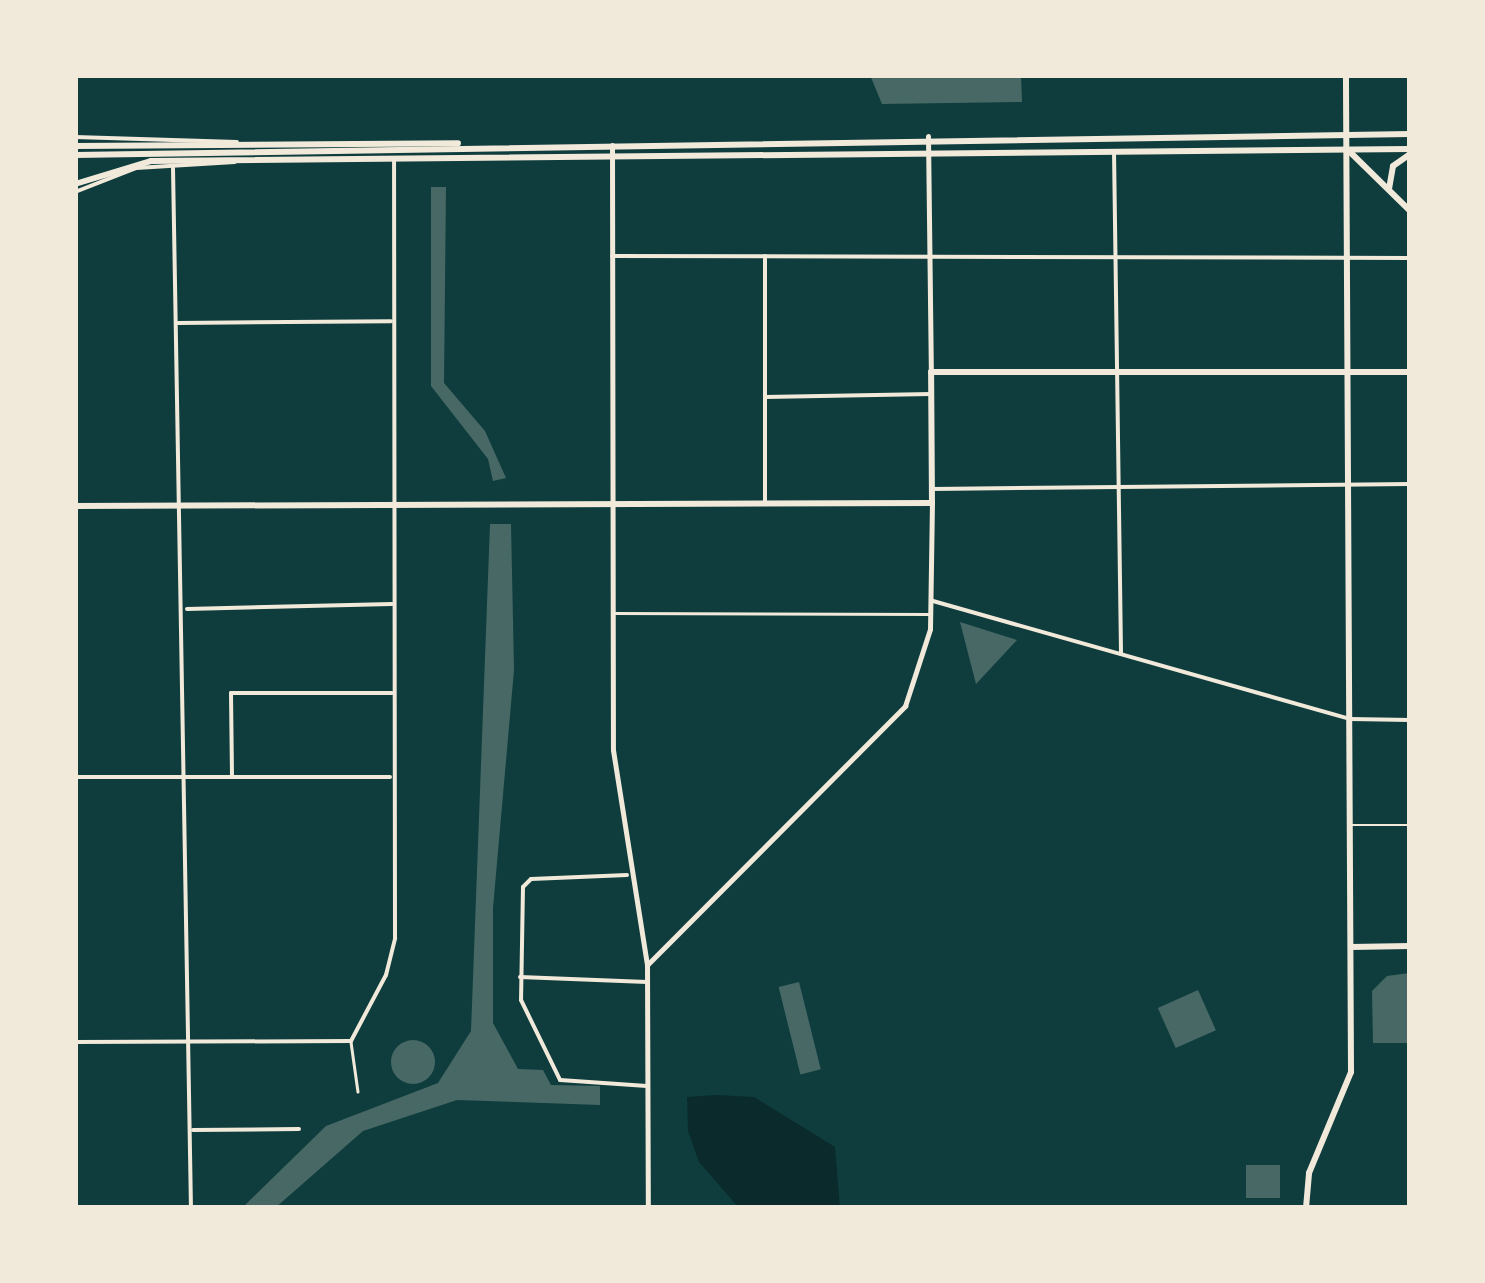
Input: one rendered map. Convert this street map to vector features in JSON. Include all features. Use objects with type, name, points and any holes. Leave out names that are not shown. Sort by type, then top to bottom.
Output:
[{"type":"main road","points":[[1306,1208],[1309,1174],[1349,1083],[1352,484],[1346,75]]},
{"type":"main road","points":[[75,188],[184,160],[394,160],[928,136],[1410,134]]},
{"type":"main road","points":[[75,146],[241,143],[612,150],[1410,151]]},
{"type":"main road","points":[[75,155],[479,145]]},
{"type":"main road","points":[[1347,149],[1410,211]]},
{"type":"main road","points":[[1389,190],[1393,166],[1410,151]]},
{"type":"main road","points":[[75,506],[932,503],[931,372],[1116,368],[1410,372]]},
{"type":"main road","points":[[1351,947],[1410,946]]},
{"type":"street","points":[[928,136],[931,372]]},
{"type":"street","points":[[75,137],[241,143]]},
{"type":"street","points":[[612,150],[615,782],[627,875],[647,965],[648,1208]]},
{"type":"street","points":[[1114,151],[1121,654]]},
{"type":"street","points":[[75,188],[136,168],[246,160]]},
{"type":"street","points":[[75,1042],[351,1041],[392,956],[394,160]]},
{"type":"street","points":[[173,168],[184,505],[192,1208]]},
{"type":"street","points":[[612,256],[1410,258]]},
{"type":"street","points":[[764,504],[765,256]]},
{"type":"street","points":[[178,323],[391,321]]},
{"type":"street","points":[[766,397],[931,394]]},
{"type":"street","points":[[932,489],[1410,484]]},
{"type":"street","points":[[647,965],[892,724],[932,614],[932,503]]},
{"type":"street","points":[[933,601],[1350,719],[1410,720]]},
{"type":"street","points":[[185,609],[392,604]]},
{"type":"street","points":[[232,776],[231,693],[392,693]]},
{"type":"street","points":[[75,777],[392,777]]},
{"type":"street","points":[[627,875],[531,879],[521,1000],[560,1080],[646,1086]]},
{"type":"street","points":[[520,977],[648,982]]},
{"type":"street","points":[[192,1130],[298,1129]]},
{"type":"lane","points":[[614,613],[932,614]]},
{"type":"lane","points":[[1350,825],[1410,825]]},
{"type":"lane","points":[[351,1041],[358,1092]]},
{"type":"water","points":[[687,1097],[754,1097],[835,1147],[840,1208],[739,1208],[699,1162],[688,1131]]},
{"type":"building","points":[[870,75],[1021,75],[1022,102],[882,104]]},
{"type":"building","points":[[431,187],[446,187],[444,383],[485,431],[506,478],[493,481],[488,459],[431,386]]},
{"type":"building","points":[[490,524],[511,524],[514,670],[493,908],[493,1023],[518,1069],[543,1070],[551,1085],[600,1086],[600,1105],[457,1100],[363,1131],[275,1208],[242,1208],[326,1126],[438,1083],[471,1031]]},
{"type":"building","points":[[960,622],[1017,640],[976,684]]},
{"type":"building","points":[[1410,973],[1410,1043],[1373,1043],[1372,991],[1387,976]]},
{"type":"building","points":[[799,982],[821,1069],[800,1074],[779,987]]},
{"type":"building","points":[[1198,990],[1216,1030],[1176,1048],[1158,1008]]},
{"type":"building","points":[[413,1040],[428,1047],[435,1062],[428,1077],[413,1084],[398,1077],[391,1062],[398,1047]]},
{"type":"building","points":[[1246,1165],[1280,1165],[1280,1198],[1246,1198]]}]
